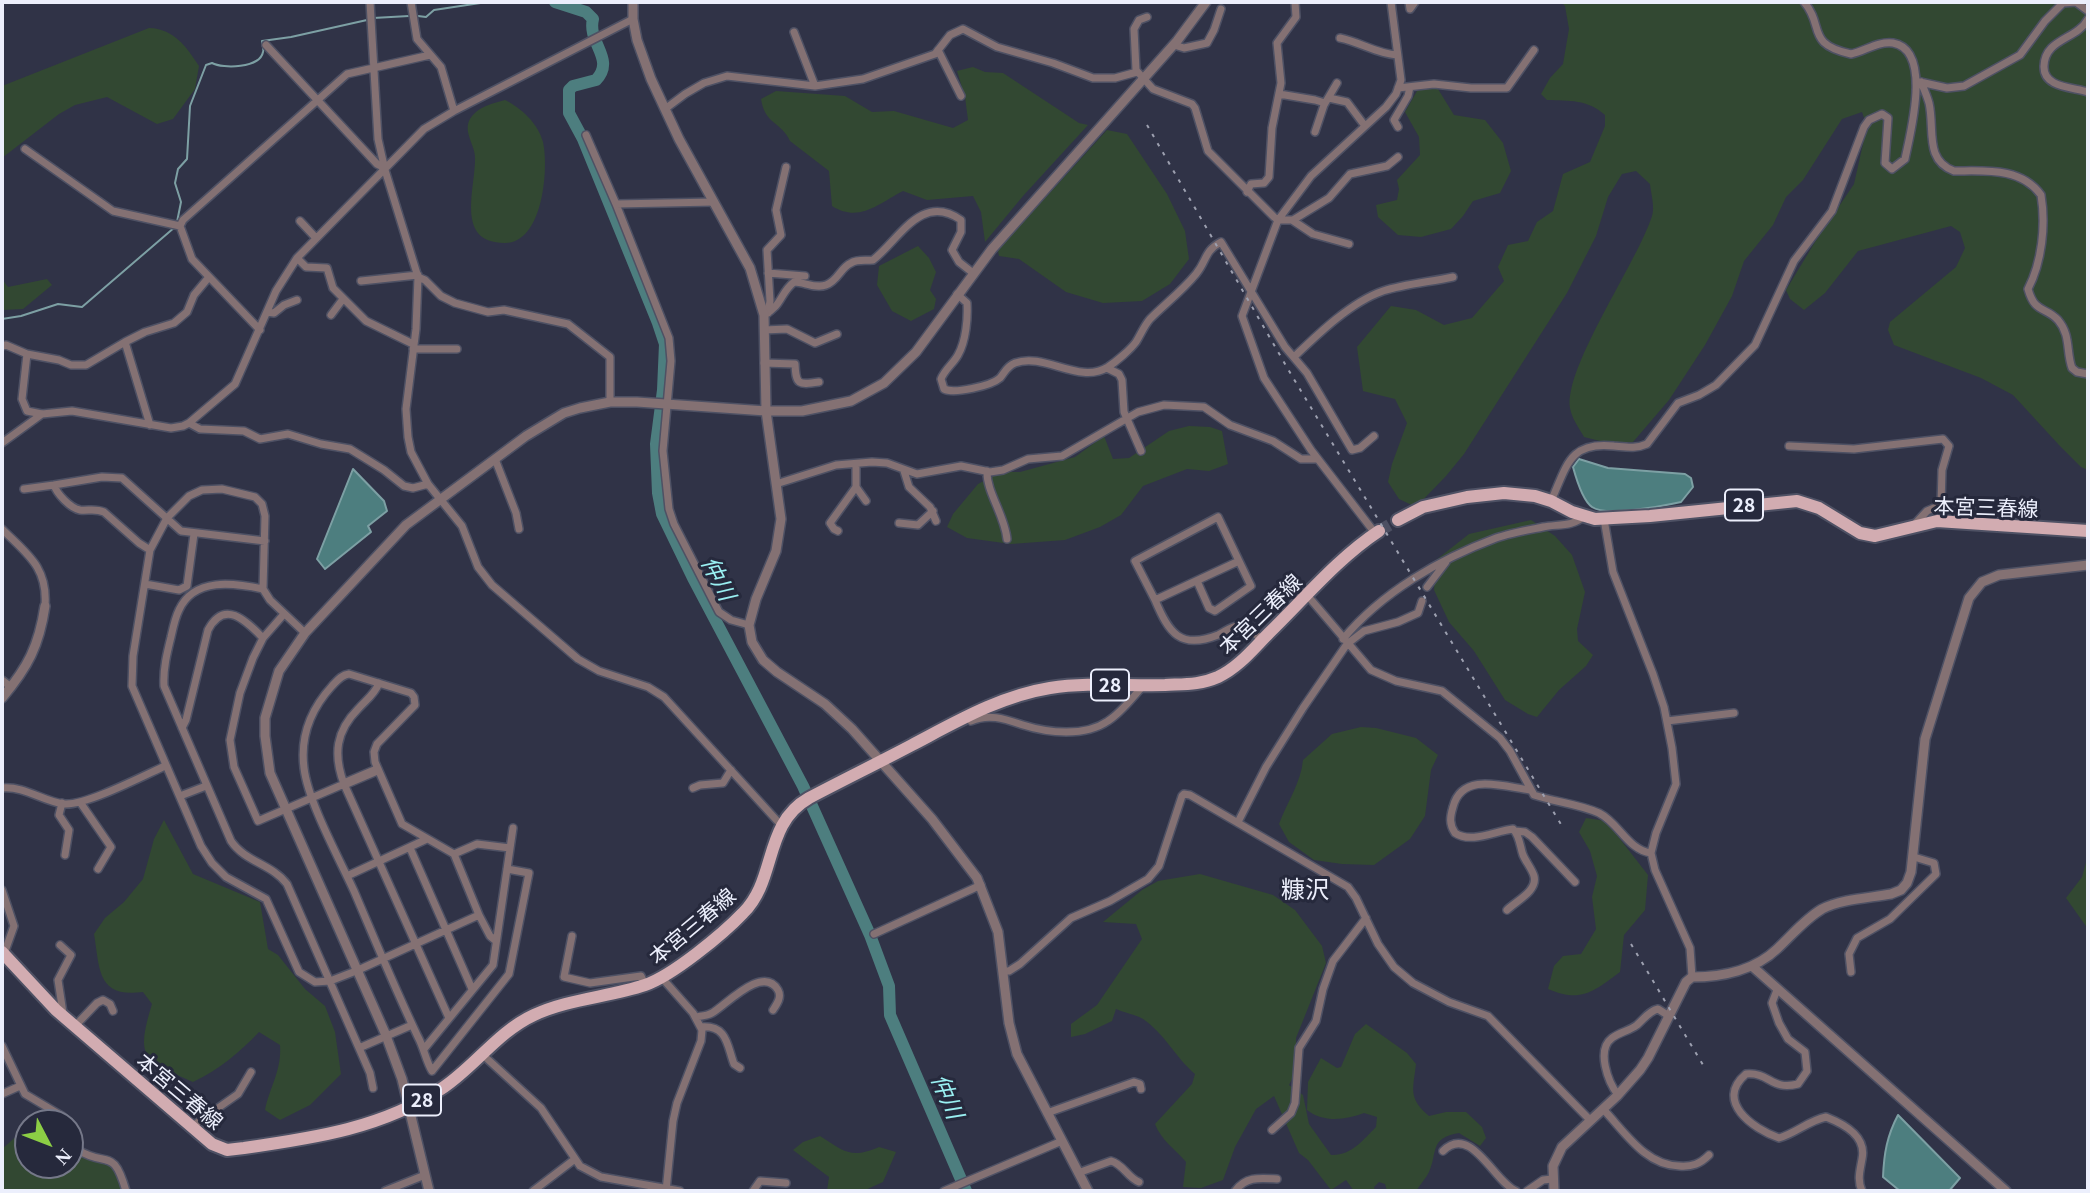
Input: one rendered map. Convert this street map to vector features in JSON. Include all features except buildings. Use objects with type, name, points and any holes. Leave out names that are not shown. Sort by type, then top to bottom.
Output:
[{"type":"main road","name":"本宮三春線","points":[[1398,520],[1423,507],[1486,494],[1522,493],[1551,501],[1584,516],[1604,519],[1791,501],[1811,505],[1866,535],[1880,537],[1937,521],[2088,531]]},
{"type":"main road","name":"本宮三春線","points":[[3,953],[64,1017],[212,1144],[220,1148],[244,1148],[348,1131],[408,1108],[444,1087],[518,1024],[545,1010],[645,985],[662,978],[721,933],[750,906],[781,825],[806,800],[960,720],[1016,695],[1079,685],[1187,685],[1208,681],[1235,667],[1377,532]]},
{"type":"street","points":[[370,2],[376,127],[385,169],[418,276],[407,409],[411,453],[428,484],[462,526],[478,567],[498,590],[578,659],[599,671],[648,687],[664,697],[781,825]]},
{"type":"street","points":[[411,2],[417,39],[441,67],[454,111]]},
{"type":"street","points":[[633,2],[633,19],[647,68],[665,109],[750,268],[766,314]]},
{"type":"street","points":[[429,1191],[402,1079],[271,773],[265,718],[279,671],[305,633],[406,525],[526,436],[564,413],[610,402],[766,411],[814,408],[851,401],[894,375],[916,352],[973,273],[1140,75],[1174,45],[1206,2]]},
{"type":"street","points":[[1247,192],[1249,185],[1264,183],[1269,177],[1272,128],[1282,70],[1278,43],[1296,17],[1295,2]]},
{"type":"street","points":[[1377,532],[1318,459],[1264,378],[1242,316],[1278,220],[1311,176],[1391,102],[1398,88],[1401,80],[1391,2]]},
{"type":"street","points":[[1409,2],[1410,9],[1415,2]]},
{"type":"street","points":[[1804,2],[1816,31],[1825,44],[1851,54],[1875,45],[1893,43],[1909,54],[1929,105],[1933,151],[1939,162],[1954,171],[2010,174],[2026,180],[2041,195],[2041,239],[2037,271],[2028,289],[2034,304],[2057,320],[2070,345],[2072,368],[2088,374]]},
{"type":"street","points":[[1919,81],[1947,88],[1964,86],[2020,55],[2045,21],[2063,3],[2076,2],[2088,10]]},
{"type":"street","points":[[1174,45],[1184,48],[1207,43],[1221,9]]},
{"type":"street","points":[[1147,16],[1139,20],[1134,29],[1140,75],[1160,92],[1192,104],[1208,151],[1278,220],[1293,220],[1329,198],[1350,174],[1387,166],[1398,157]]},
{"type":"street","points":[[27,354],[23,405],[27,411],[42,414],[72,411],[176,428],[189,423],[235,384],[285,274],[297,258],[424,129],[633,19]]},
{"type":"street","points":[[2088,19],[2082,28],[2051,47],[2044,64],[2050,80],[2060,86],[2088,92]]},
{"type":"street","points":[[665,109],[704,83],[727,76],[815,86],[863,79],[935,54],[950,35],[963,29],[997,47],[1093,78],[1140,75]]},
{"type":"street","points":[[794,32],[815,86]]},
{"type":"street","points":[[1340,38],[1353,40],[1386,55],[1397,55]]},
{"type":"street","points":[[266,45],[377,164],[385,169]]},
{"type":"street","points":[[938,50],[961,96]]},
{"type":"street","points":[[1398,88],[1434,84],[1507,88],[1534,51]]},
{"type":"street","points":[[180,226],[183,220],[347,74],[430,55]]},
{"type":"street","points":[[1551,501],[1569,461],[1578,450],[1590,445],[1630,448],[1647,444],[1678,403],[1709,390],[1750,352],[1762,333],[1794,261],[1832,211],[1858,139],[1869,120],[1882,114],[1888,118],[1885,163],[1888,167],[1897,167],[1905,159],[1919,81]]},
{"type":"street","points":[[1315,132],[1337,83]]},
{"type":"street","points":[[1398,127],[1394,120],[1408,96],[1410,87]]},
{"type":"street","points":[[1348,102],[1351,92]]},
{"type":"street","points":[[1279,94],[1348,102]]},
{"type":"street","points":[[1348,102],[1365,126]]},
{"type":"street","points":[[586,135],[669,338],[671,361],[663,465],[669,493],[669,509],[719,612],[731,620],[749,625]]},
{"type":"street","points":[[25,149],[113,211],[180,226]]},
{"type":"street","points":[[786,167],[776,210],[781,235],[767,250],[770,300],[764,330],[766,411],[781,519],[780,535],[749,625],[752,642],[763,660],[841,718],[956,848],[981,885],[998,932],[1009,1023],[1017,1054],[1088,1191]]},
{"type":"street","points":[[616,204],[714,202]]},
{"type":"street","points":[[766,314],[776,307],[793,282],[813,286],[826,285],[838,278],[852,262],[873,260],[901,230],[929,212],[946,212],[961,220],[961,232],[952,250],[953,256],[973,273]]},
{"type":"street","points":[[1293,220],[1313,234],[1349,244]]},
{"type":"street","points":[[300,221],[316,238]]},
{"type":"street","points":[[180,226],[187,250],[260,330]]},
{"type":"street","points":[[957,294],[967,303],[967,324],[958,357],[941,379],[944,389],[948,391],[974,388],[993,382],[1008,366],[1024,361],[1051,363],[1071,370],[1107,368],[1132,347],[1150,320],[1197,273],[1210,248],[1221,242],[1285,348],[1307,373],[1352,450],[1360,448],[1374,436]]},
{"type":"street","points":[[297,258],[306,267],[327,268],[333,288],[366,321],[413,347],[457,349]]},
{"type":"street","points":[[768,273],[805,276]]},
{"type":"street","points":[[2,346],[78,366],[92,362],[145,332],[174,323],[187,312],[194,295],[209,276]]},
{"type":"street","points":[[361,281],[418,276],[425,279],[441,296],[454,303],[488,312],[504,310],[568,324],[610,357],[610,402]]},
{"type":"street","points":[[1294,357],[1327,327],[1373,295],[1453,277]]},
{"type":"street","points":[[331,315],[343,299]]},
{"type":"street","points":[[267,312],[274,313],[297,300]]},
{"type":"street","points":[[764,330],[787,329],[815,343],[837,334]]},
{"type":"street","points":[[125,342],[150,425]]},
{"type":"street","points":[[764,363],[795,364],[796,380],[799,383],[819,382]]},
{"type":"street","points":[[1107,368],[1119,374],[1122,380],[1123,407],[1141,451]]},
{"type":"street","points":[[776,484],[836,465],[887,463],[918,474],[961,466],[987,471],[1003,470],[1028,459],[1062,456],[1138,412],[1164,405],[1204,407],[1230,425],[1273,441],[1301,459],[1318,459]]},
{"type":"street","points":[[2,443],[42,414]]},
{"type":"street","points":[[189,423],[200,429],[238,429],[260,439],[288,434],[349,449],[384,470],[404,486],[413,488],[428,484]]},
{"type":"street","points":[[1788,446],[1854,449],[1943,439],[1949,446],[1942,470],[1941,505],[1927,511],[1913,527]]},
{"type":"street","points":[[495,459],[516,513],[519,529]]},
{"type":"street","points":[[856,464],[856,486],[866,501]]},
{"type":"street","points":[[904,471],[909,488],[933,511],[936,521]]},
{"type":"street","points":[[987,471],[987,480],[1006,527],[1007,539]]},
{"type":"street","points":[[24,489],[102,477],[122,478],[181,531],[265,541]]},
{"type":"street","points":[[54,485],[58,494],[75,507],[80,510],[104,512],[150,550]]},
{"type":"street","points":[[838,531],[831,523],[856,486]]},
{"type":"street","points":[[305,633],[263,589],[265,516],[262,505],[255,497],[222,489],[202,490],[189,496],[167,518],[150,550],[133,656],[132,686],[201,846],[212,863],[226,877],[260,894],[270,903],[299,972],[315,982],[330,981],[356,971],[479,915]]},
{"type":"street","points":[[899,523],[918,525],[933,511]]},
{"type":"street","points":[[1238,822],[1273,755],[1353,628],[1391,594],[1449,558],[1496,538],[1578,521],[1584,516]]},
{"type":"street","points":[[1197,582],[1209,608],[1215,611],[1251,586],[1218,517],[1135,561],[1165,624],[1184,639],[1205,640],[1238,626],[1250,630],[1262,640]]},
{"type":"street","points":[[1604,519],[1613,572],[1653,674],[1667,721],[1676,784],[1656,833],[1651,853],[1655,870],[1690,948],[1692,977]]},
{"type":"street","points":[[2,529],[39,568],[46,584],[41,631],[33,655],[2,698]]},
{"type":"street","points":[[145,584],[179,590],[187,586],[194,534]]},
{"type":"street","points":[[1427,587],[1449,558]]},
{"type":"street","points":[[1155,600],[1239,561]]},
{"type":"street","points":[[1554,1191],[1552,1179],[1555,1159],[1562,1147],[1618,1095],[1648,1058],[1686,982],[1692,977],[1708,977],[1753,967],[1774,952],[1805,921],[1826,907],[1900,890],[1907,883],[1914,857],[1925,738],[1969,598],[1982,582],[1999,575],[2088,565]]},
{"type":"street","points":[[263,589],[210,585],[197,591],[179,609],[163,676],[167,695],[238,852],[279,873],[287,884],[370,1073],[373,1088]]},
{"type":"street","points":[[1307,596],[1364,665],[1380,675],[1442,691],[1500,738],[1534,794],[1556,803],[1598,813],[1618,827],[1637,848],[1651,853]]},
{"type":"street","points":[[1345,641],[1364,631],[1398,622],[1418,613],[1422,601]]},
{"type":"street","points":[[284,614],[264,638],[253,658],[240,693],[230,740],[231,756],[258,821],[377,770]]},
{"type":"street","points":[[182,727],[208,630],[214,621],[223,616],[236,615],[264,638]]},
{"type":"street","points":[[496,941],[479,915],[454,854],[402,824],[377,770],[374,754],[377,744],[415,705],[416,700],[411,693],[349,674],[343,675],[322,697],[314,710],[304,739],[305,775],[432,1071],[509,974],[529,873],[507,869]]},
{"type":"street","points":[[2,680],[11,687]]},
{"type":"street","points":[[379,683],[376,691],[349,719],[340,733],[337,758],[344,784],[449,1018]]},
{"type":"street","points":[[960,720],[968,722],[982,717],[999,717],[1048,730],[1090,729],[1110,720],[1143,686]]},
{"type":"street","points":[[1667,721],[1734,713]]},
{"type":"street","points":[[2,788],[24,790],[62,803],[80,802],[165,766]]},
{"type":"street","points":[[693,788],[723,783],[731,770]]},
{"type":"street","points":[[1530,790],[1473,784],[1459,793],[1454,801],[1450,822],[1452,829],[1458,836],[1466,838],[1503,830],[1525,832],[1575,881]]},
{"type":"street","points":[[180,796],[206,786]]},
{"type":"street","points":[[1004,971],[1020,964],[1077,915],[1101,906],[1148,879],[1159,866],[1182,796],[1190,795],[1348,887],[1378,944],[1394,967],[1405,977],[1449,1002],[1488,1016],[1590,1120]]},
{"type":"street","points":[[80,802],[111,847],[98,869]]},
{"type":"street","points":[[62,803],[59,815],[69,830],[65,855]]},
{"type":"street","points":[[424,1049],[493,965],[513,828]]},
{"type":"street","points":[[1507,909],[1528,893],[1534,883],[1534,876],[1515,831]]},
{"type":"street","points":[[347,876],[427,839]]},
{"type":"street","points":[[454,854],[478,844],[510,848]]},
{"type":"street","points":[[410,848],[472,989]]},
{"type":"street","points":[[1851,972],[1849,954],[1857,938],[1890,919],[1936,874],[1934,863],[1914,857]]},
{"type":"street","points":[[874,934],[981,885]]},
{"type":"street","points":[[2,890],[14,926],[3,953]]},
{"type":"street","points":[[1272,1130],[1289,1116],[1295,1103],[1299,1048],[1316,1021],[1333,961],[1366,918]]},
{"type":"street","points":[[572,936],[564,977],[590,983],[641,975],[645,985]]},
{"type":"street","points":[[60,945],[71,955],[58,980],[64,1017]]},
{"type":"street","points":[[1753,967],[2006,1191]]},
{"type":"street","points":[[662,978],[696,1017],[701,1027],[701,1041],[677,1103],[673,1121],[666,1190]]},
{"type":"street","points":[[696,1017],[710,1014],[739,992],[762,983],[771,983],[779,990],[780,998],[773,1010]]},
{"type":"street","points":[[1777,990],[1772,1003],[1779,1023],[1788,1039],[1805,1052],[1807,1071],[1798,1084],[1788,1087],[1772,1083],[1761,1075],[1746,1074],[1739,1080],[1734,1098],[1736,1107],[1744,1118],[1756,1127],[1779,1138],[1790,1135],[1812,1120],[1826,1117],[1848,1127],[1863,1145],[1858,1178],[1862,1191]]},
{"type":"street","points":[[75,1026],[103,1000],[113,1011]]},
{"type":"street","points":[[1618,1095],[1605,1066],[1608,1043],[1635,1026],[1654,1009],[1669,1016]]},
{"type":"street","points":[[359,1048],[412,1025]]},
{"type":"street","points":[[701,1027],[709,1027],[728,1040],[734,1064],[740,1068]]},
{"type":"street","points":[[2,1046],[20,1086],[30,1098],[50,1109]]},
{"type":"street","points":[[483,1055],[541,1108],[575,1159],[591,1173],[680,1191]]},
{"type":"street","points":[[191,1128],[239,1094],[251,1072]]},
{"type":"street","points":[[1047,1113],[1134,1082],[1140,1084],[1141,1089]]},
{"type":"street","points":[[2,1094],[20,1086]]},
{"type":"street","points":[[1603,1109],[1654,1161],[1670,1166],[1687,1166],[1698,1164],[1709,1155]]},
{"type":"street","points":[[944,1191],[1062,1141]]},
{"type":"street","points":[[1443,1151],[1455,1143],[1472,1148],[1505,1185],[1516,1191]]},
{"type":"street","points":[[84,1153],[110,1160],[117,1166],[127,1191]]},
{"type":"street","points":[[533,1191],[575,1159]]},
{"type":"street","points":[[1079,1173],[1111,1161],[1119,1164],[1139,1182]]},
{"type":"street","points":[[384,1191],[425,1175]]},
{"type":"street","points":[[1235,1191],[1244,1181],[1250,1179],[1277,1180]]},
{"type":"street","points":[[1527,1191],[1543,1180],[1552,1179]]},
{"type":"street","points":[[752,1191],[760,1181],[786,1183]]},
{"type":"shaded area","points":[[1561,2],[2088,2],[2088,470],[2081,467],[2059,445],[2013,395],[1981,378],[1894,345],[1888,330],[1890,322],[1956,267],[1965,248],[1960,232],[1951,226],[1858,251],[1825,293],[1804,310],[1790,299],[1786,290],[1854,184],[1867,126],[1862,112],[1842,119],[1803,180],[1786,197],[1773,225],[1744,261],[1732,296],[1705,345],[1669,400],[1633,442],[1608,443],[1584,437],[1570,408],[1571,390],[1578,367],[1644,236],[1653,212],[1650,184],[1636,171],[1622,174],[1608,197],[1596,236],[1567,293],[1464,454],[1416,507],[1399,499],[1388,482],[1407,423],[1395,399],[1363,391],[1357,347],[1391,306],[1416,310],[1444,325],[1472,318],[1504,281],[1498,267],[1508,245],[1528,241],[1537,222],[1553,211],[1563,174],[1590,162],[1605,126],[1605,115],[1585,103],[1547,100],[1541,94],[1550,78],[1563,64],[1569,29],[1565,6]]},
{"type":"shaded area","points":[[149,28],[172,35],[184,45],[199,66],[195,89],[173,119],[157,124],[107,97],[75,105],[59,114],[2,158],[2,86]]},
{"type":"shaded area","points":[[973,67],[985,72],[1003,73],[1079,123],[1088,125],[985,242],[981,212],[973,196],[927,200],[903,191],[860,212],[851,213],[832,206],[829,171],[790,141],[766,114],[761,99],[776,91],[845,96],[872,112],[894,111],[953,128],[968,120],[965,97],[957,71]]},
{"type":"shaded area","points":[[1438,89],[1454,115],[1485,120],[1503,143],[1511,171],[1500,193],[1473,201],[1451,229],[1421,237],[1398,235],[1378,217],[1376,205],[1397,200],[1397,180],[1420,155],[1419,137],[1405,112],[1417,91]]},
{"type":"shaded area","points":[[505,100],[523,112],[541,135],[545,169],[540,203],[528,231],[518,240],[505,243],[489,241],[479,234],[473,224],[471,198],[475,157],[468,126],[472,116],[480,109]]},
{"type":"shaded area","points":[[1107,130],[1127,134],[1167,194],[1185,231],[1189,259],[1170,284],[1142,301],[1103,303],[1066,292],[1019,259],[999,256],[998,251],[1006,241]]},
{"type":"shaded area","points":[[918,246],[929,258],[936,272],[930,290],[936,299],[934,309],[911,321],[892,311],[877,285],[879,266]]},
{"type":"shaded area","points":[[2,279],[8,287],[47,279],[52,285],[23,309],[2,310]]},
{"type":"shaded area","points":[[1189,426],[1210,427],[1222,431],[1228,464],[1209,471],[1187,469],[1143,486],[1121,515],[1100,527],[1065,540],[1011,544],[967,538],[947,527],[953,514],[978,484],[1001,472],[1020,472],[1075,457],[1104,436],[1113,459],[1129,458],[1169,431]]},
{"type":"shaded area","points":[[1579,459],[1608,468],[1685,474],[1691,478],[1693,487],[1681,502],[1635,510],[1599,510],[1588,504],[1580,489],[1573,467]]},
{"type":"shaded area","points":[[353,469],[384,501],[387,511],[368,526],[371,532],[325,569],[317,559]]},
{"type":"shaded area","points":[[1531,520],[1555,536],[1572,555],[1585,592],[1577,629],[1578,641],[1593,655],[1586,666],[1559,690],[1537,717],[1505,700],[1474,651],[1449,622],[1434,590],[1436,560],[1469,534]]},
{"type":"shaded area","points":[[1361,727],[1416,738],[1438,755],[1431,770],[1425,816],[1410,839],[1374,865],[1314,860],[1289,842],[1279,824],[1297,785],[1303,760],[1332,734]]},
{"type":"shaded area","points":[[1586,818],[1606,821],[1648,875],[1645,910],[1624,935],[1620,972],[1594,990],[1569,995],[1548,989],[1554,966],[1563,956],[1581,954],[1596,929],[1592,897],[1597,876],[1590,851],[1579,832]]},
{"type":"shaded area","points":[[164,820],[193,874],[260,902],[268,949],[278,955],[305,989],[325,1006],[335,1032],[341,1074],[310,1105],[280,1120],[265,1110],[277,1070],[280,1045],[259,1032],[229,1060],[193,1082],[164,1068],[148,1056],[144,1037],[152,1004],[143,992],[117,991],[109,986],[100,970],[94,934],[105,918],[124,902],[143,879],[154,839]]},
{"type":"shaded area","points":[[2088,855],[2088,929],[2066,898],[2082,877]]},
{"type":"shaded area","points":[[1200,874],[1273,895],[1295,910],[1322,946],[1326,963],[1296,1038],[1296,1071],[1289,1085],[1303,1095],[1309,1124],[1331,1155],[1345,1153],[1356,1146],[1376,1127],[1377,1117],[1364,1113],[1327,1119],[1314,1114],[1307,1110],[1308,1082],[1321,1058],[1337,1068],[1341,1067],[1355,1034],[1366,1024],[1407,1053],[1416,1064],[1414,1093],[1422,1110],[1429,1116],[1446,1112],[1466,1112],[1482,1127],[1486,1138],[1480,1146],[1459,1133],[1443,1138],[1436,1147],[1429,1172],[1416,1191],[1387,1191],[1385,1184],[1379,1182],[1374,1187],[1375,1191],[1354,1191],[1346,1180],[1331,1190],[1308,1160],[1299,1153],[1274,1096],[1256,1109],[1235,1147],[1223,1180],[1201,1188],[1183,1187],[1186,1162],[1165,1140],[1155,1124],[1192,1084],[1195,1074],[1157,1031],[1137,1016],[1116,1009],[1112,1021],[1085,1034],[1071,1037],[1071,1024],[1097,1005],[1142,939],[1136,924],[1103,922],[1142,890],[1158,881]]},
{"type":"shaded area","points":[[1898,1115],[1960,1178],[1949,1191],[1900,1191],[1883,1177],[1887,1145]]},
{"type":"shaded area","points":[[820,1136],[848,1152],[861,1153],[879,1147],[896,1152],[883,1182],[863,1191],[827,1191],[829,1177],[793,1150],[803,1142]]},
{"type":"shaded area","points":[[14,1138],[14,1179],[84,1179],[84,1157],[106,1162],[127,1181],[126,1191],[2,1191],[2,1149]]},
{"type":"waterway","points":[[418,16],[426,17],[434,10],[487,2]]},
{"type":"waterway","name":"仲川","points":[[555,2],[586,12],[593,19],[592,28],[603,65],[596,80],[573,86],[569,90],[569,113],[583,139],[665,344],[663,390],[656,444],[658,493],[662,514],[803,786],[870,935],[889,986],[890,1015],[966,1191]]},
{"type":"waterway","points":[[373,18],[409,16]]},
{"type":"waterway","points":[[177,222],[181,202],[175,183],[178,169],[187,159],[190,106],[206,65],[212,63],[241,66],[260,57],[263,51],[262,41],[367,20]]},
{"type":"waterway","points":[[2,319],[58,304],[82,307],[175,227]]},
{"type":"tunnel","points":[[1379,531],[1398,520]]},
{"type":"railway","points":[[1147,125],[1292,376],[1562,826]]},
{"type":"railway","points":[[1631,944],[1706,1070]]},
{"type":"district","name":"糠沢","points":[[1305,889]]}]
